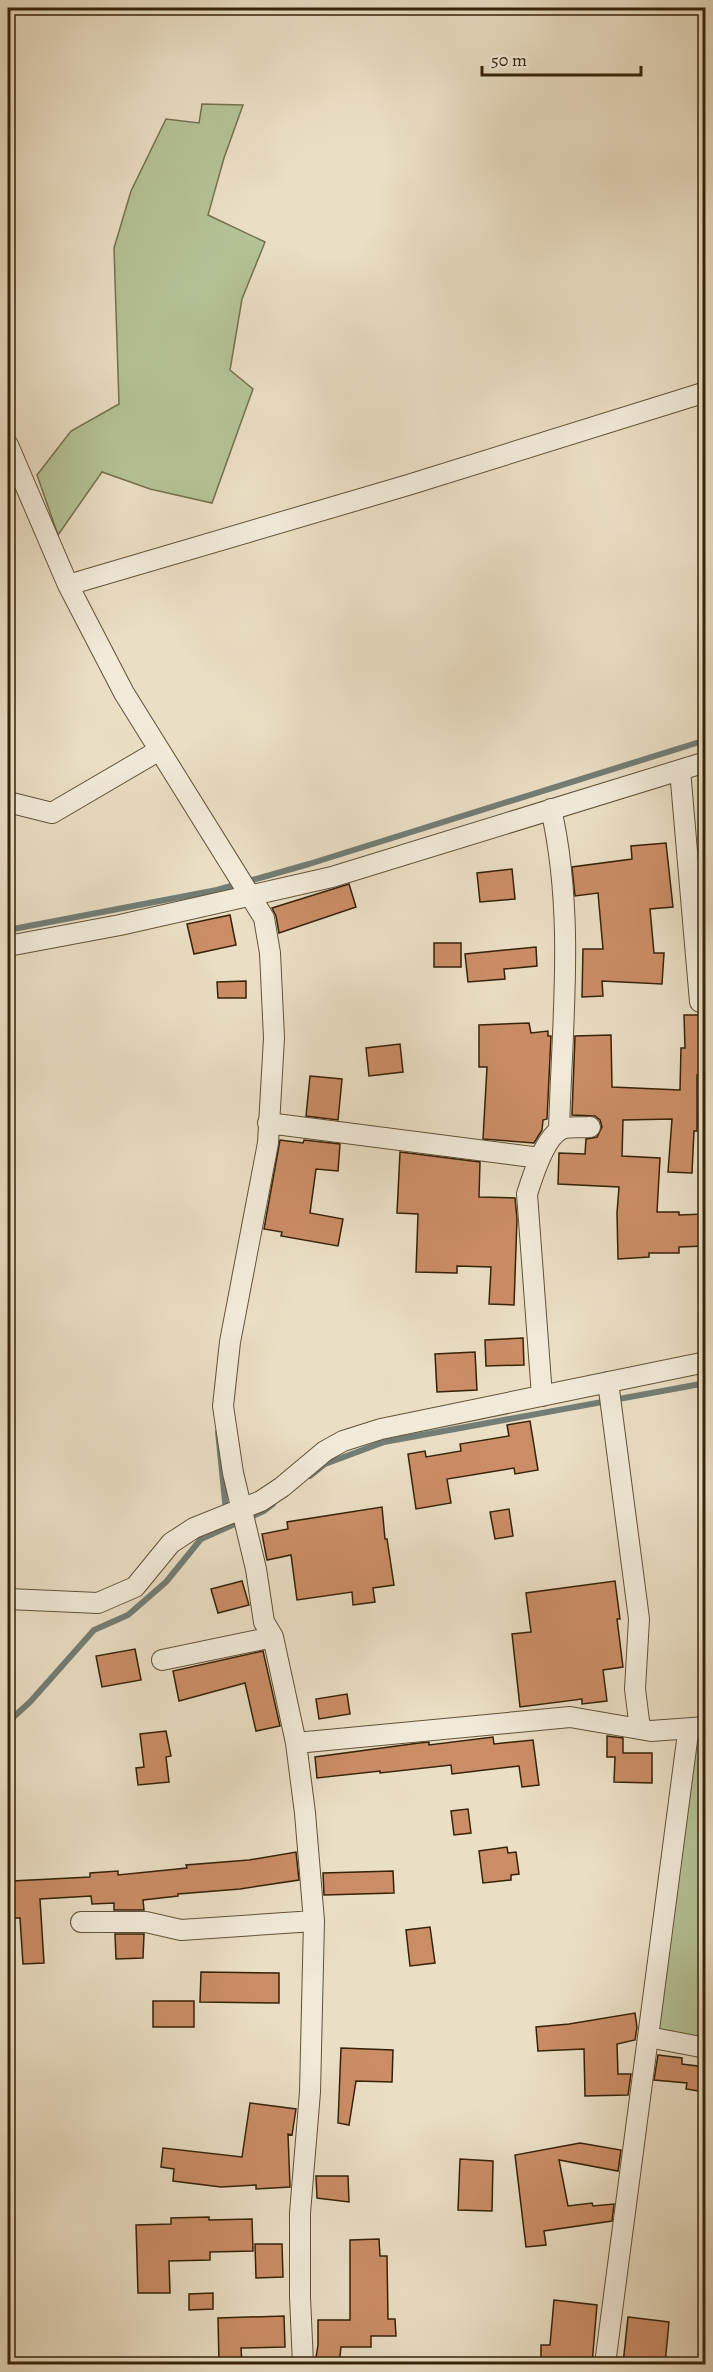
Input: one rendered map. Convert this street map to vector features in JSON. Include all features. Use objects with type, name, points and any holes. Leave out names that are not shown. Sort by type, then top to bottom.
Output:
[{"type":"street","points":[[68,585],[408,485],[705,392]]},
{"type":"street","points":[[8,445],[68,585],[124,693],[158,751],[264,918],[270,953],[274,1038],[268,1143],[225,1376],[223,1406],[240,1510],[256,1569],[264,1622],[273,1637],[296,1743],[305,1813],[314,1922],[310,2092],[300,2213],[303,2364]]},
{"type":"street","points":[[8,802],[52,813],[158,751]]},
{"type":"street","points":[[8,946],[120,926],[332,877],[705,762]]},
{"type":"street","points":[[680,770],[700,1002],[705,1002]]},
{"type":"street","points":[[542,1396],[527,1194],[533,1172],[540,1158],[559,1130],[566,938],[558,841],[551,809]]},
{"type":"street","points":[[268,1123],[540,1158]]},
{"type":"street","points":[[559,1130],[590,1127]]},
{"type":"street","points":[[8,1599],[98,1603],[135,1587],[171,1543],[194,1528],[261,1501],[282,1487],[325,1451],[343,1441],[381,1429],[608,1382],[705,1356]]},
{"type":"street","points":[[608,1382],[639,1619],[635,1689],[640,1729]]},
{"type":"street","points":[[162,1660],[273,1637]]},
{"type":"street","points":[[296,1743],[570,1717],[651,1731],[698,1727]]},
{"type":"street","points":[[605,2364],[688,1733],[698,1727]]},
{"type":"street","points":[[81,1922],[146,1922],[182,1930],[314,1922]]},
{"type":"street","points":[[648,2037],[705,2048]]},
{"type":"green space","points":[[202,104],[243,105],[224,158],[208,215],[265,242],[242,299],[230,370],[253,389],[212,503],[150,489],[102,472],[58,535],[37,475],[71,431],[119,404],[114,248],[131,191],[166,119],[199,123]]},
{"type":"green space","points":[[705,1735],[705,2041],[655,2029],[695,1736]]},
{"type":"building","points":[[666,843],[673,907],[650,909],[654,953],[664,953],[662,984],[602,981],[603,996],[582,997],[583,949],[603,949],[598,893],[575,896],[572,867],[632,859],[631,846]]},
{"type":"building","points":[[512,869],[515,899],[480,902],[477,873]]},
{"type":"building","points":[[349,884],[356,907],[279,933],[272,908]]},
{"type":"building","points":[[230,915],[236,945],[194,954],[187,924]]},
{"type":"building","points":[[434,943],[461,943],[461,967],[434,967]]},
{"type":"building","points":[[536,947],[537,966],[504,969],[505,979],[468,982],[465,954]]},
{"type":"building","points":[[246,981],[246,998],[218,998],[217,982]]},
{"type":"building","points":[[684,1015],[705,1015],[705,1075],[697,1075],[697,1131],[694,1131],[692,1173],[668,1172],[672,1119],[623,1120],[622,1156],[660,1158],[657,1212],[679,1212],[679,1215],[705,1214],[705,1246],[679,1247],[679,1253],[649,1253],[649,1257],[618,1259],[619,1187],[558,1184],[559,1153],[585,1154],[586,1139],[597,1137],[602,1127],[600,1120],[595,1116],[572,1115],[575,1036],[611,1035],[612,1087],[680,1090],[681,1048],[685,1048]]},
{"type":"building","points":[[529,1023],[531,1033],[548,1031],[548,1036],[551,1036],[547,1119],[543,1120],[542,1130],[534,1143],[483,1139],[487,1067],[479,1067],[479,1025]]},
{"type":"building","points":[[400,1044],[403,1072],[369,1076],[366,1048]]},
{"type":"building","points":[[310,1076],[342,1079],[338,1120],[306,1116]]},
{"type":"building","points":[[280,1140],[340,1144],[338,1171],[316,1169],[310,1213],[343,1219],[338,1246],[281,1236],[282,1232],[264,1229]]},
{"type":"building","points":[[400,1152],[480,1162],[479,1197],[515,1198],[517,1219],[514,1305],[489,1304],[491,1267],[457,1266],[457,1273],[416,1272],[418,1214],[397,1213]]},
{"type":"building","points":[[523,1338],[524,1365],[486,1366],[485,1340]]},
{"type":"building","points":[[475,1352],[477,1390],[437,1392],[435,1354]]},
{"type":"building","points":[[530,1421],[538,1470],[515,1474],[514,1468],[447,1479],[451,1503],[416,1509],[408,1454],[425,1451],[426,1457],[461,1451],[460,1444],[509,1436],[507,1425]]},
{"type":"building","points":[[382,1507],[385,1539],[387,1539],[394,1585],[373,1588],[375,1602],[353,1605],[352,1592],[297,1600],[291,1555],[267,1560],[262,1534],[288,1529],[287,1522]]},
{"type":"building","points":[[509,1509],[513,1536],[495,1539],[490,1512]]},
{"type":"building","points":[[242,1581],[249,1605],[218,1613],[211,1589]]},
{"type":"building","points":[[615,1581],[623,1667],[603,1670],[607,1701],[582,1704],[582,1699],[520,1707],[512,1634],[531,1632],[526,1593]]},
{"type":"building","points":[[135,1649],[141,1680],[102,1687],[96,1656]]},
{"type":"building","points":[[263,1651],[280,1726],[256,1731],[245,1683],[179,1701],[173,1671]]},
{"type":"building","points":[[347,1694],[350,1714],[319,1719],[316,1699]]},
{"type":"building","points":[[166,1731],[171,1756],[166,1757],[169,1782],[138,1785],[136,1768],[144,1767],[140,1734]]},
{"type":"building","points":[[607,1736],[623,1738],[623,1753],[652,1753],[652,1783],[614,1782],[615,1757],[607,1757]]},
{"type":"building","points":[[493,1737],[494,1744],[533,1740],[539,1785],[522,1787],[519,1766],[452,1774],[451,1765],[317,1778],[315,1757],[419,1743],[429,1742],[429,1745]]},
{"type":"building","points":[[468,1809],[471,1833],[454,1835],[451,1811]]},
{"type":"building","points":[[507,1847],[508,1853],[516,1852],[519,1874],[511,1875],[511,1880],[483,1883],[479,1851]]},
{"type":"building","points":[[296,1852],[299,1880],[143,1900],[144,1910],[114,1910],[114,1903],[92,1904],[91,1896],[40,1899],[44,1963],[23,1964],[20,1918],[14,1918],[12,1881],[90,1877],[90,1873],[118,1871],[118,1875],[187,1868],[186,1865],[249,1860]]},
{"type":"building","points":[[393,1871],[394,1893],[324,1895],[323,1873]]},
{"type":"building","points":[[430,1927],[435,1963],[410,1966],[406,1930]]},
{"type":"building","points":[[115,1934],[144,1934],[143,1958],[116,1959]]},
{"type":"building","points":[[201,1972],[279,1973],[279,2003],[200,2002]]},
{"type":"building","points":[[153,2001],[194,2001],[194,2027],[153,2027]]},
{"type":"building","points":[[635,2013],[637,2027],[635,2040],[617,2044],[618,2074],[631,2074],[628,2095],[585,2096],[584,2049],[538,2051],[536,2027]]},
{"type":"building","points":[[341,2048],[393,2050],[392,2082],[356,2081],[349,2125],[338,2123]]},
{"type":"building","points":[[658,2055],[682,2058],[682,2064],[705,2067],[705,2092],[686,2089],[687,2083],[654,2080]]},
{"type":"building","points":[[250,2103],[296,2109],[292,2135],[288,2134],[290,2187],[256,2189],[256,2185],[221,2187],[173,2181],[174,2169],[161,2167],[163,2148],[242,2157]]},
{"type":"building","points":[[580,2143],[621,2150],[618,2171],[559,2160],[568,2206],[592,2203],[593,2206],[614,2204],[612,2221],[544,2231],[546,2245],[526,2247],[515,2155]]},
{"type":"building","points":[[460,2159],[493,2161],[492,2211],[458,2210]]},
{"type":"building","points":[[316,2176],[348,2176],[349,2202],[317,2198]]},
{"type":"building","points":[[209,2217],[209,2220],[252,2219],[253,2251],[210,2252],[210,2260],[169,2261],[170,2293],[138,2293],[136,2225],[171,2224],[171,2218]]},
{"type":"building","points":[[379,2239],[380,2256],[387,2256],[388,2319],[395,2319],[396,2336],[371,2336],[371,2347],[341,2347],[339,2364],[315,2364],[318,2320],[350,2320],[350,2240]]},
{"type":"building","points":[[255,2244],[282,2244],[283,2277],[256,2278]]},
{"type":"building","points":[[213,2293],[213,2309],[189,2310],[189,2294]]},
{"type":"building","points":[[554,2300],[597,2305],[592,2364],[541,2364],[541,2345],[550,2345]]},
{"type":"building","points":[[284,2316],[285,2347],[241,2348],[242,2363],[219,2364],[218,2318]]},
{"type":"building","points":[[628,2317],[669,2322],[665,2364],[623,2364]]},
{"type":"waterway","points":[[8,930],[217,890],[309,864],[706,740]]},
{"type":"waterway","points":[[310,1476],[325,1464],[384,1442],[706,1383]]},
{"type":"waterway","points":[[218,1432],[226,1511]]},
{"type":"waterway","points":[[8,1722],[30,1702],[94,1630],[128,1615],[166,1582],[201,1539],[264,1511],[273,1504]]}]
